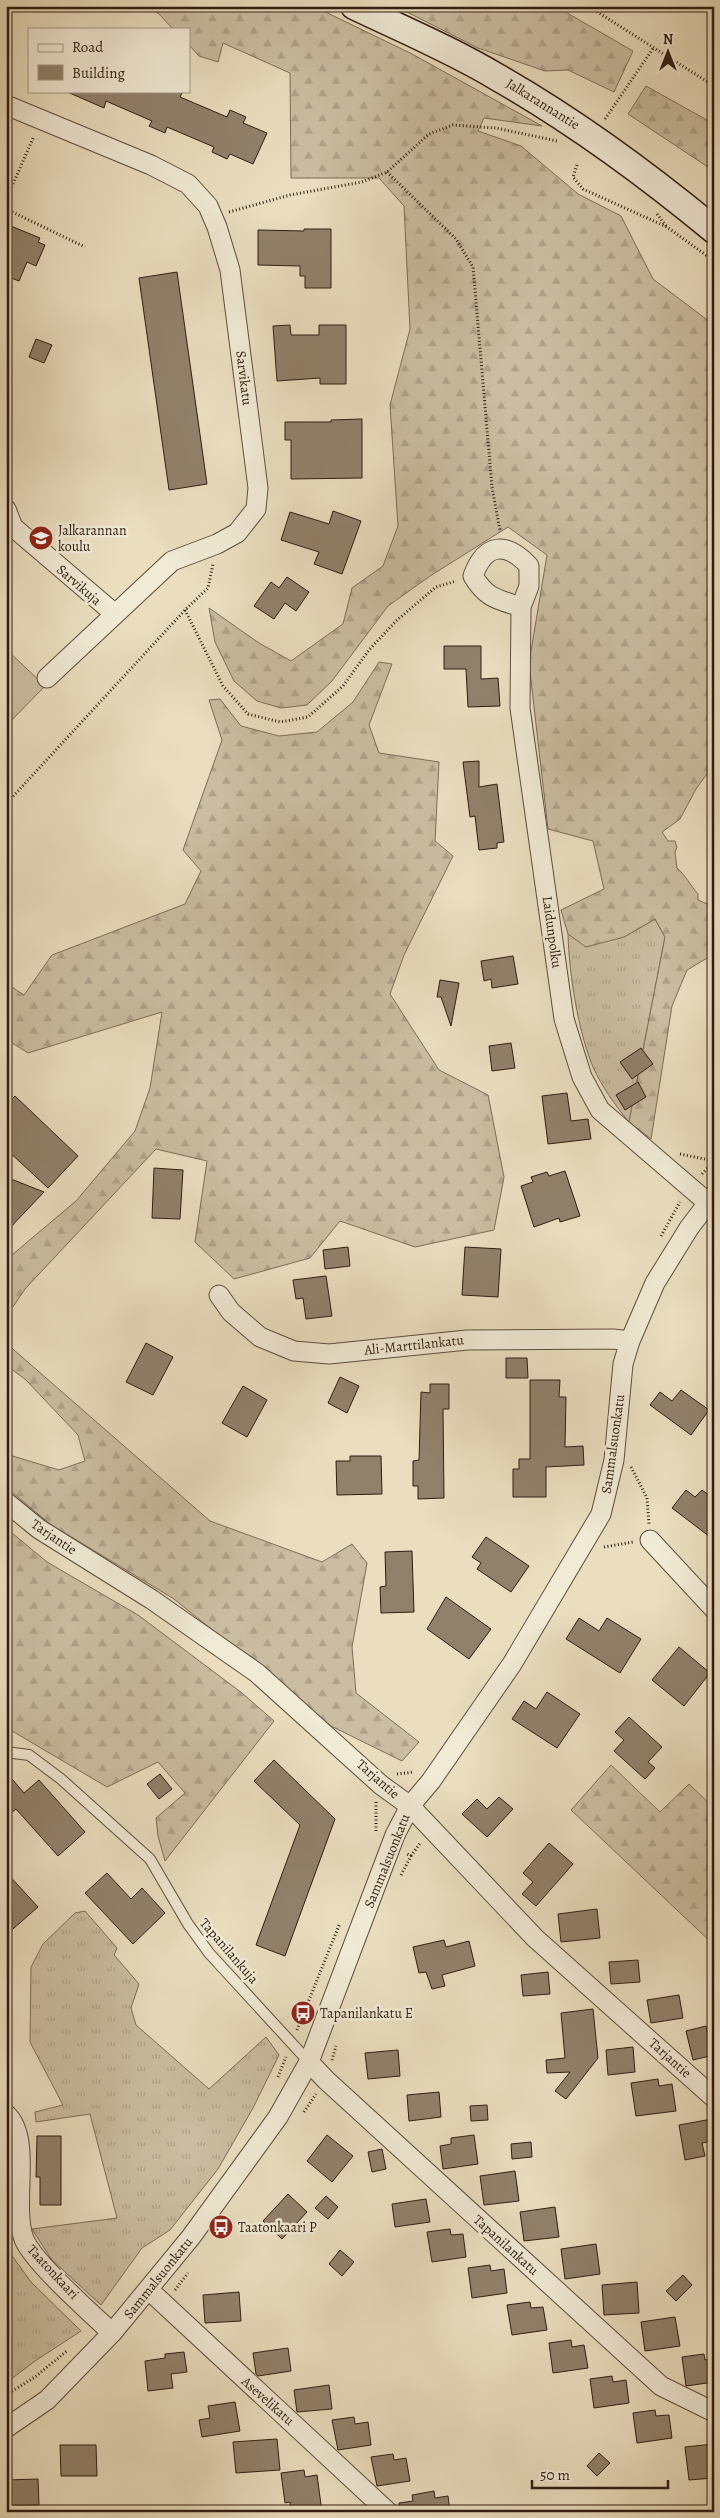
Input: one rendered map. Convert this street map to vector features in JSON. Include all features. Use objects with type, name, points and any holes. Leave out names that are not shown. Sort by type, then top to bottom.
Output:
[{"type":"main road","name":"Jalkarannantie","points":[[354,6],[496,76],[572,122],[665,190],[714,230]]},
{"type":"street","name":"Sarvikatu","points":[[6,105],[151,165],[188,184],[208,206],[230,270],[258,488],[256,509],[237,533],[217,544],[172,561],[47,678]]},
{"type":"street","name":"Sarvikuja","points":[[6,509],[13,527],[115,614]]},
{"type":"street","points":[[503,549],[493,549],[479,560],[474,576],[483,592],[498,600],[521,607]]},
{"type":"street","name":"Laidunpolku","points":[[503,549],[518,555],[529,566],[529,586],[521,607],[520,708],[564,1019],[582,1076],[600,1110],[710,1199]]},
{"type":"street","name":"Sammalsuonkatu","points":[[6,2428],[46,2400],[112,2333],[149,2290],[249,2160],[278,2117],[309,2062],[396,1835],[410,1806],[431,1780],[512,1664],[601,1514],[614,1460],[623,1364],[630,1341],[655,1283],[710,1199]]},
{"type":"street","name":"Ali-Marttilankatu","points":[[219,1295],[231,1312],[260,1337],[294,1350],[329,1354],[467,1340],[614,1339],[630,1341]]},
{"type":"street","name":"Tarjantie","points":[[6,1502],[39,1529],[151,1599],[257,1673],[381,1785],[410,1806],[536,1938],[714,2098]]},
{"type":"street","points":[[650,1540],[714,1609]]},
{"type":"street","name":"Tapanilankatu","points":[[309,2062],[326,2080],[661,2386],[714,2412]]},
{"type":"street","name":"Taatonkaari","points":[[6,2114],[16,2126],[19,2142],[20,2224],[25,2241],[35,2256],[112,2333]]},
{"type":"street","name":"Asevelikatu","points":[[149,2290],[388,2512]]},
{"type":"lane","name":"Tapanilankuja","points":[[6,1752],[30,1755],[118,1829],[150,1859],[188,1924],[209,1953],[309,2062]]},
{"type":"path","points":[[588,6],[714,86]]},
{"type":"path","points":[[605,120],[654,47]]},
{"type":"path","points":[[6,200],[42,119]]},
{"type":"path","points":[[213,218],[247,205],[362,182],[387,172],[429,134],[453,125],[496,128],[562,142]]},
{"type":"path","points":[[577,165],[573,177],[583,189],[667,227],[714,261]]},
{"type":"path","points":[[387,172],[456,239],[473,267],[492,488],[503,549]]},
{"type":"path","points":[[6,209],[85,247]]},
{"type":"path","points":[[656,213],[667,227]]},
{"type":"path","points":[[6,804],[185,610],[208,588],[217,544]]},
{"type":"path","points":[[185,610],[223,686],[248,714],[280,722],[308,717],[343,686],[396,620],[436,587],[474,576]]},
{"type":"path","points":[[604,1547],[650,1540]]},
{"type":"green space","points":[[144,6],[313,6],[412,54],[542,126],[484,118],[478,131],[521,146],[578,194],[621,216],[653,279],[714,325],[714,764],[696,789],[680,819],[662,832],[668,841],[675,841],[677,847],[675,852],[677,868],[698,894],[698,900],[714,907],[714,954],[687,970],[672,1006],[651,1139],[629,1122],[665,937],[655,919],[624,937],[586,947],[568,934],[561,910],[604,889],[593,841],[548,829],[529,663],[547,555],[508,527],[430,576],[388,606],[332,681],[307,705],[281,708],[257,701],[234,681],[215,642],[209,608],[259,643],[291,661],[343,624],[352,588],[383,566],[398,526],[390,405],[410,329],[404,206],[379,178],[291,178],[290,73],[223,43],[218,62],[199,56],[190,46],[190,28],[172,28],[159,14]]},
{"type":"green space","points":[[395,6],[555,6],[633,51],[614,92],[568,70],[545,71],[478,48]]},
{"type":"green space","points":[[646,86],[714,124],[714,171],[628,114]]},
{"type":"green space","points":[[6,649],[45,686],[6,726]]},
{"type":"green space","points":[[379,662],[392,664],[369,725],[379,753],[439,762],[435,841],[453,856],[404,955],[390,994],[439,1070],[488,1095],[504,1177],[494,1230],[415,1247],[340,1221],[310,1258],[234,1279],[195,1242],[207,1161],[156,1149],[25,1289],[6,1317],[6,1260],[76,1201],[135,1131],[150,1088],[162,1012],[28,1053],[6,1039],[6,983],[24,995],[52,955],[185,904],[201,871],[183,850],[222,740],[209,700],[220,699],[241,726],[279,736],[317,732],[353,702]]},
{"type":"green space","points":[[655,919],[665,937],[629,1122],[605,1089],[588,1053],[575,1002],[568,934],[586,946],[624,937]]},
{"type":"green space","points":[[6,1343],[210,1521],[322,1562],[352,1544],[367,1563],[352,1647],[356,1693],[419,1742],[402,1761],[331,1726],[174,1599],[50,1524],[6,1487],[6,1454],[59,1470],[85,1461],[78,1435],[26,1380],[6,1365]]},
{"type":"green space","points":[[6,1528],[47,1562],[138,1615],[242,1693],[274,1721],[165,1861],[158,1836],[156,1818],[185,1793],[158,1762],[107,1787],[7,1728]]},
{"type":"green space","points":[[611,1765],[660,1812],[689,1784],[714,1808],[714,1945],[571,1810]]},
{"type":"green space","points":[[85,1911],[117,1948],[114,1955],[139,1984],[131,2008],[136,2025],[209,2089],[266,2037],[279,2055],[253,2108],[218,2169],[170,2230],[142,2248],[101,2305],[52,2260],[32,2229],[117,2218],[90,2114],[36,2122],[35,2112],[63,2105],[30,2042],[31,1967],[43,1944],[75,1913]]},
{"type":"green space","points":[[6,2252],[10,2253],[31,2282],[81,2331],[35,2361],[6,2383]]},
{"type":"building","points":[[67,92],[182,92],[180,97],[227,117],[230,110],[246,117],[243,123],[267,133],[253,164],[230,154],[227,159],[212,152],[214,147],[167,127],[165,133],[149,126],[152,121],[106,101],[104,108]]},
{"type":"building","points":[[6,224],[40,238],[38,242],[45,245],[36,266],[27,262],[19,281],[6,276]]},
{"type":"building","points":[[304,229],[331,229],[331,288],[305,288],[305,276],[300,276],[300,266],[258,265],[258,230],[304,231]]},
{"type":"building","points":[[177,272],[207,484],[169,490],[139,278]]},
{"type":"building","points":[[290,325],[291,335],[319,335],[319,325],[346,325],[346,384],[320,384],[320,378],[277,381],[273,326]]},
{"type":"building","points":[[36,339],[52,345],[44,363],[29,357]]},
{"type":"building","points":[[362,419],[362,478],[291,479],[291,440],[285,440],[285,422],[331,422],[331,420]]},
{"type":"building","points":[[333,511],[361,521],[342,574],[314,564],[319,552],[281,540],[290,512],[329,524]]},
{"type":"building","points":[[287,577],[309,592],[296,611],[285,603],[274,619],[254,606],[271,582],[279,588]]},
{"type":"building","points":[[444,646],[481,646],[481,679],[498,678],[500,706],[468,707],[466,669],[444,669]]},
{"type":"building","points":[[479,761],[479,787],[497,784],[504,842],[497,843],[497,848],[479,850],[475,816],[470,817],[463,762]]},
{"type":"building","points":[[513,956],[518,984],[492,988],[491,979],[484,981],[481,961]]},
{"type":"building","points":[[440,980],[459,983],[451,1026],[441,997],[437,997]]},
{"type":"building","points":[[511,1043],[515,1068],[492,1071],[489,1046]]},
{"type":"building","points":[[641,1048],[653,1064],[632,1079],[620,1062]]},
{"type":"building","points":[[638,1082],[646,1097],[625,1110],[616,1095]]},
{"type":"building","points":[[567,1093],[571,1121],[588,1119],[591,1139],[548,1144],[542,1096]]},
{"type":"building","points":[[15,1096],[78,1156],[48,1188],[6,1149],[6,1105]]},
{"type":"building","points":[[154,1168],[183,1170],[180,1219],[152,1218]]},
{"type":"building","points":[[565,1171],[580,1216],[560,1222],[559,1218],[534,1227],[521,1186],[533,1182],[531,1177],[547,1172],[549,1176]]},
{"type":"building","points":[[6,1177],[44,1192],[6,1232]]},
{"type":"building","points":[[348,1247],[350,1266],[325,1269],[323,1250]]},
{"type":"building","points":[[465,1247],[501,1249],[498,1297],[462,1295]]},
{"type":"building","points":[[326,1276],[332,1316],[306,1319],[303,1298],[296,1299],[293,1280]]},
{"type":"building","points":[[146,1343],[173,1357],[153,1395],[126,1382]]},
{"type":"building","points":[[506,1358],[527,1358],[528,1378],[506,1378]]},
{"type":"building","points":[[340,1377],[359,1386],[347,1413],[328,1403]]},
{"type":"building","points":[[530,1380],[560,1380],[559,1397],[566,1397],[565,1447],[583,1446],[584,1465],[546,1467],[546,1497],[513,1497],[513,1469],[519,1469],[519,1459],[530,1459]]},
{"type":"building","points":[[430,1384],[449,1384],[449,1409],[443,1409],[444,1498],[418,1499],[418,1486],[413,1486],[413,1461],[419,1460],[421,1392],[430,1393]]},
{"type":"building","points":[[243,1386],[267,1400],[247,1437],[222,1423]]},
{"type":"building","points":[[681,1390],[709,1410],[691,1435],[650,1405],[660,1392],[672,1401]]},
{"type":"building","points":[[350,1456],[381,1456],[382,1494],[337,1495],[336,1461],[350,1461]]},
{"type":"building","points":[[686,1490],[695,1497],[702,1490],[714,1499],[714,1540],[672,1508]]},
{"type":"building","points":[[486,1537],[529,1566],[511,1592],[477,1569],[481,1563],[472,1557]]},
{"type":"building","points":[[412,1551],[414,1612],[381,1613],[380,1587],[386,1586],[385,1552]]},
{"type":"building","points":[[446,1597],[491,1629],[469,1659],[427,1629]]},
{"type":"building","points":[[579,1618],[599,1631],[607,1618],[641,1639],[620,1673],[566,1639]]},
{"type":"building","points":[[679,1647],[710,1673],[684,1706],[652,1680]]},
{"type":"building","points":[[547,1692],[580,1714],[557,1748],[512,1719],[524,1701],[536,1709]]},
{"type":"building","points":[[629,1717],[662,1747],[648,1762],[655,1768],[645,1779],[614,1751],[624,1740],[615,1732]]},
{"type":"building","points":[[274,1760],[335,1819],[285,1956],[256,1945],[300,1825],[254,1781]]},
{"type":"building","points":[[6,1772],[24,1793],[39,1780],[85,1832],[58,1856],[16,1809],[6,1817]]},
{"type":"building","points":[[160,1774],[172,1789],[159,1799],[147,1784]]},
{"type":"building","points":[[499,1797],[513,1809],[487,1837],[462,1814],[477,1799],[487,1809]]},
{"type":"building","points":[[549,1843],[573,1864],[536,1906],[522,1894],[533,1882],[523,1873]]},
{"type":"building","points":[[6,1872],[38,1907],[6,1935]]},
{"type":"building","points":[[107,1873],[131,1899],[142,1888],[165,1913],[133,1944],[85,1893]]},
{"type":"building","points":[[597,1909],[600,1938],[561,1942],[558,1914]]},
{"type":"building","points":[[444,1940],[446,1947],[469,1941],[475,1966],[442,1975],[445,1986],[432,1989],[426,1972],[419,1973],[413,1947]]},
{"type":"building","points":[[638,1960],[640,1982],[611,1984],[609,1962]]},
{"type":"building","points":[[548,1972],[550,1994],[523,1996],[521,1975]]},
{"type":"building","points":[[679,1995],[683,2018],[651,2023],[647,2000]]},
{"type":"building","points":[[593,2009],[598,2058],[566,2099],[555,2091],[570,2072],[547,2073],[546,2060],[565,2058],[561,2013]]},
{"type":"building","points":[[706,2026],[707,2032],[714,2030],[714,2055],[693,2060],[686,2031]]},
{"type":"building","points":[[633,2047],[635,2072],[608,2075],[606,2050]]},
{"type":"building","points":[[398,2050],[400,2076],[368,2079],[365,2053]]},
{"type":"building","points":[[658,2079],[659,2086],[672,2084],[676,2111],[636,2116],[631,2083]]},
{"type":"building","points":[[439,2092],[441,2117],[409,2121],[407,2095]]},
{"type":"building","points":[[487,2105],[488,2120],[471,2121],[470,2106]]},
{"type":"building","points":[[712,2119],[714,2141],[702,2143],[705,2156],[685,2160],[679,2125]]},
{"type":"building","points":[[327,2135],[353,2156],[332,2182],[307,2161]]},
{"type":"building","points":[[474,2135],[478,2164],[443,2169],[440,2146],[451,2144],[451,2138]]},
{"type":"building","points":[[37,2136],[61,2136],[61,2205],[40,2205],[40,2177],[36,2177]]},
{"type":"building","points":[[531,2142],[532,2157],[512,2159],[511,2144]]},
{"type":"building","points":[[382,2149],[386,2169],[372,2172],[368,2152]]},
{"type":"building","points":[[515,2171],[519,2201],[484,2205],[480,2176]]},
{"type":"building","points":[[288,2194],[307,2212],[282,2239],[263,2221]]},
{"type":"building","points":[[326,2196],[338,2207],[328,2219],[315,2208]]},
{"type":"building","points":[[426,2199],[430,2222],[395,2227],[392,2204]]},
{"type":"building","points":[[555,2207],[559,2237],[524,2241],[520,2212]]},
{"type":"building","points":[[450,2229],[451,2235],[463,2234],[466,2257],[432,2262],[427,2232]]},
{"type":"building","points":[[596,2244],[600,2274],[565,2279],[561,2249]]},
{"type":"building","points":[[340,2250],[354,2262],[342,2276],[329,2264]]},
{"type":"building","points":[[490,2265],[491,2271],[504,2269],[507,2293],[472,2298],[468,2268]]},
{"type":"building","points":[[683,2275],[692,2285],[676,2301],[666,2291]]},
{"type":"building","points":[[637,2282],[639,2313],[604,2315],[602,2285]]},
{"type":"building","points":[[239,2292],[241,2321],[205,2323],[203,2295]]},
{"type":"building","points":[[530,2302],[531,2308],[543,2307],[547,2330],[512,2335],[507,2305]]},
{"type":"building","points":[[675,2317],[680,2346],[645,2351],[641,2322]]},
{"type":"building","points":[[571,2340],[572,2347],[584,2345],[588,2368],[553,2373],[549,2343]]},
{"type":"building","points":[[288,2348],[291,2371],[258,2376],[256,2374],[253,2353]]},
{"type":"building","points":[[184,2352],[187,2372],[171,2374],[173,2388],[148,2391],[145,2361],[165,2358],[165,2354]]},
{"type":"building","points":[[704,2354],[705,2360],[714,2359],[714,2382],[686,2386],[682,2357]]},
{"type":"building","points":[[612,2376],[613,2382],[626,2380],[629,2403],[594,2408],[590,2379]]},
{"type":"building","points":[[329,2385],[332,2409],[297,2412],[294,2390]]},
{"type":"building","points":[[235,2402],[240,2431],[202,2437],[199,2420],[210,2418],[208,2406]]},
{"type":"building","points":[[655,2410],[656,2416],[669,2415],[672,2438],[637,2443],[633,2413]]},
{"type":"building","points":[[354,2417],[355,2424],[368,2422],[371,2445],[338,2450],[332,2420]]},
{"type":"building","points":[[277,2439],[280,2470],[236,2473],[233,2442]]},
{"type":"building","points":[[714,2444],[714,2478],[689,2480],[685,2447]]},
{"type":"building","points":[[60,2445],[96,2445],[97,2476],[61,2476]]},
{"type":"building","points":[[599,2453],[610,2463],[597,2476],[587,2466]]},
{"type":"building","points":[[393,2454],[394,2460],[406,2458],[410,2481],[377,2486],[371,2457]]},
{"type":"building","points":[[304,2470],[305,2477],[317,2475],[322,2512],[291,2512],[290,2502],[285,2503],[281,2473]]},
{"type":"building","points":[[38,2479],[39,2505],[6,2506],[6,2480]]},
{"type":"building","points":[[434,2491],[435,2498],[448,2496],[450,2512],[400,2512],[399,2503],[413,2501],[412,2495]]},
{"type":"place","name":"Jalkarannan koulu","points":[[41,538]]},
{"type":"place","name":"Tapanilankatu E","points":[[303,2013]]},
{"type":"place","name":"Taatonkaari P","points":[[221,2227]]}]
